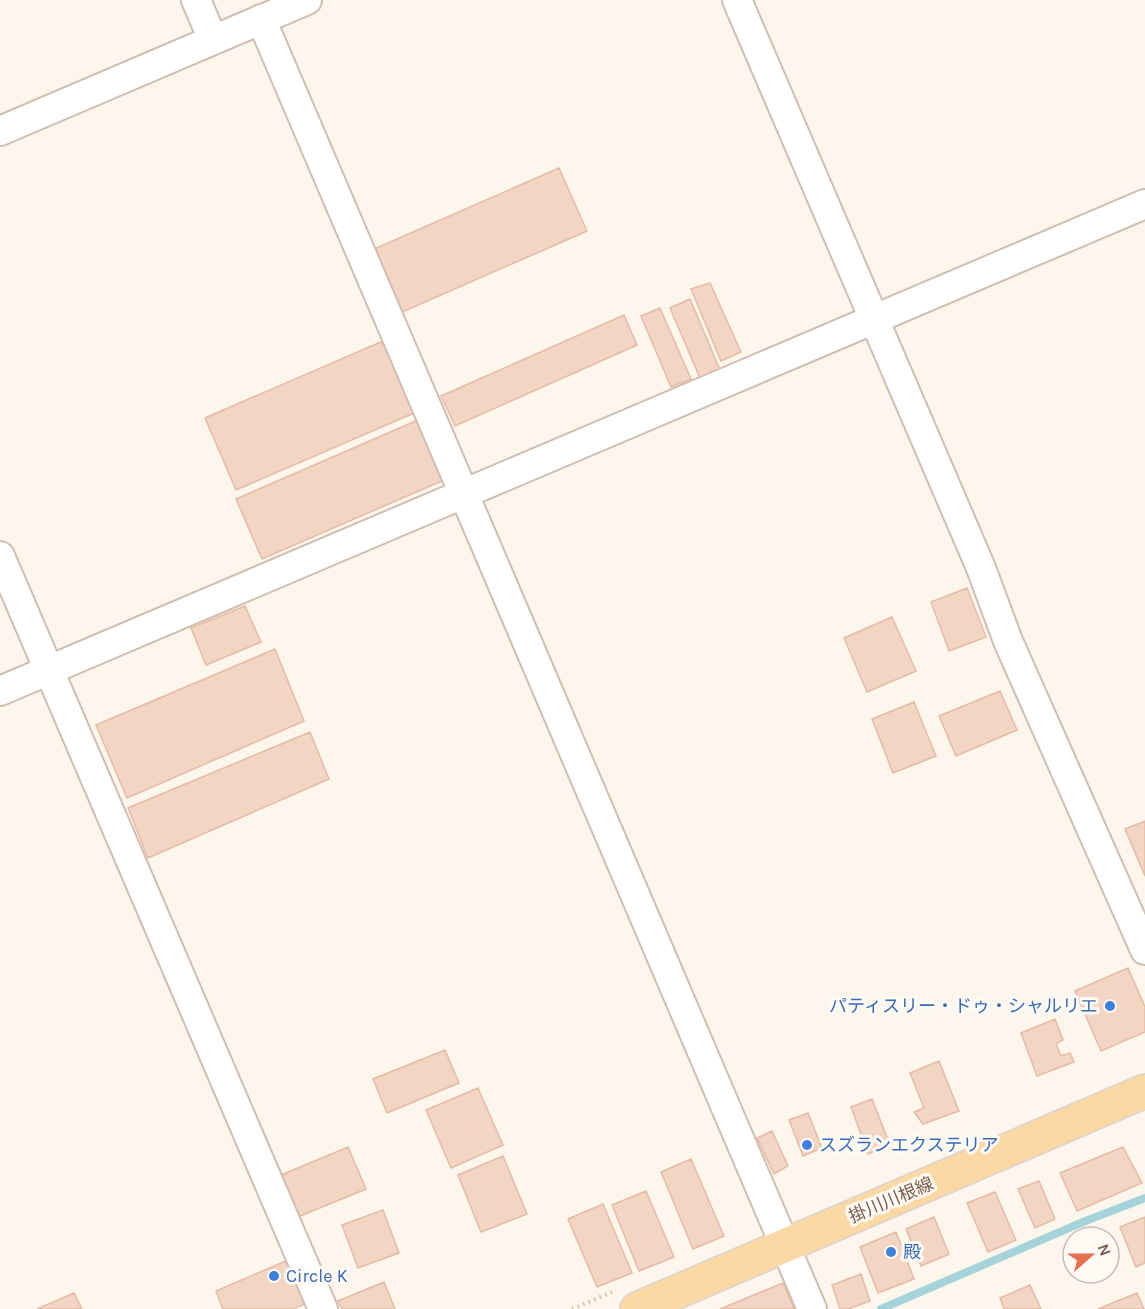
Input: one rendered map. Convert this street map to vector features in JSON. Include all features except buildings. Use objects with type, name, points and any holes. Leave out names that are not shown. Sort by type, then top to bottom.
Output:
[{"type":"main road","name":"掛川川根線","points":[[637,1309],[1145,1092]]},
{"type":"street","points":[[196,0],[213,40]]},
{"type":"street","points":[[0,130],[307,0]]},
{"type":"street","points":[[737,0],[981,568],[1008,641],[1145,950]]},
{"type":"street","points":[[261,19],[812,1309]]},
{"type":"street","points":[[0,692],[1145,204]]},
{"type":"street","points":[[0,556],[323,1309]]},
{"type":"waterway","points":[[881,1309],[1083,1222],[1145,1198]]},
{"type":"place","name":"パティスリー・ドゥ・シャルリエ","points":[[1110,1006]]},
{"type":"place","name":"スズランエクステリア","points":[[807,1145]]},
{"type":"place","name":"殿","points":[[891,1252]]},
{"type":"place","name":"Circle K","points":[[274,1276]]}]
